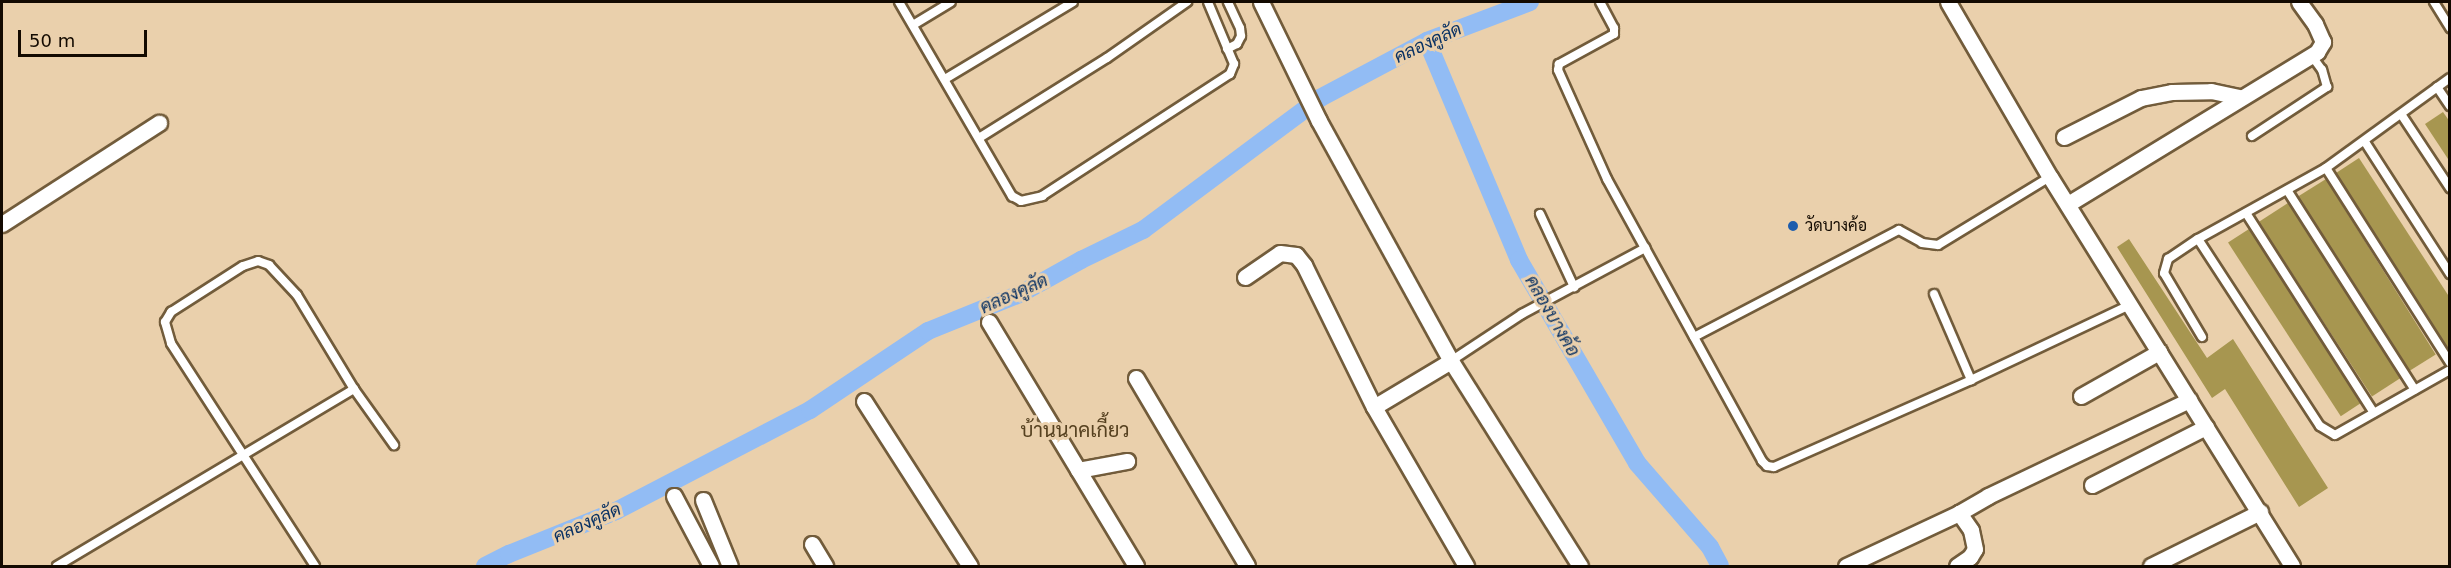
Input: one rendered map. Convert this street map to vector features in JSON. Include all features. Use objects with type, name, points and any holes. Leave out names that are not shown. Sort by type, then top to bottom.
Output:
[{"type":"street","points":[[1261,2],[1319,121],[1451,361],[1580,567]]},
{"type":"street","points":[[1948,2],[2050,177],[2132,305],[2292,567]]},
{"type":"street","points":[[2068,204],[2240,97],[2312,56],[2321,48],[2323,42],[2299,2]]},
{"type":"street","points":[[2064,137],[2141,98],[2172,92],[2211,91],[2240,97]]},
{"type":"street","points":[[2,224],[159,123]]},
{"type":"street","points":[[1245,277],[1280,253],[1296,255],[1304,265],[1374,407],[1466,567]]},
{"type":"street","points":[[989,322],[1136,567]]},
{"type":"street","points":[[2081,396],[2159,352]]},
{"type":"street","points":[[1374,407],[1451,361]]},
{"type":"street","points":[[1136,378],[1247,567]]},
{"type":"street","points":[[1846,567],[2189,400]]},
{"type":"street","points":[[864,401],[970,567]]},
{"type":"street","points":[[2092,485],[2206,427]]},
{"type":"street","points":[[1078,470],[1127,461]]},
{"type":"street","points":[[674,496],[711,567]]},
{"type":"street","points":[[703,500],[730,567]]},
{"type":"street","points":[[2151,567],[2260,512]]},
{"type":"street","points":[[1957,567],[1970,557],[1975,549],[1971,530],[1959,513]]},
{"type":"street","points":[[812,544],[825,567]]},
{"type":"lane","points":[[899,2],[1012,196],[1021,201],[1042,196],[1224,80],[1234,67],[1208,2]]},
{"type":"lane","points":[[913,25],[951,2]]},
{"type":"lane","points":[[945,79],[1073,2]]},
{"type":"lane","points":[[979,138],[1107,58],[1186,2]]},
{"type":"lane","points":[[1227,49],[1237,44],[1241,36],[1240,28],[1228,2]]},
{"type":"lane","points":[[1600,2],[1614,28],[1614,34],[1559,64],[1558,70],[1607,179],[1762,461],[1767,466],[1774,467],[1971,380],[2132,305]]},
{"type":"lane","points":[[2433,2],[2450,28]]},
{"type":"lane","points":[[2252,136],[2327,87],[2322,70],[2312,56]]},
{"type":"lane","points":[[2202,338],[2164,273],[2168,259],[2198,239],[2326,168],[2365,142],[2450,78]]},
{"type":"lane","points":[[2437,87],[2450,106]]},
{"type":"lane","points":[[2401,114],[2450,189]]},
{"type":"lane","points":[[2365,142],[2450,274]]},
{"type":"lane","points":[[2326,168],[2450,363]]},
{"type":"lane","points":[[1694,338],[1899,230],[1922,243],[1938,245],[2050,177]]},
{"type":"lane","points":[[2287,190],[2415,390]]},
{"type":"lane","points":[[2246,213],[2374,413]]},
{"type":"lane","points":[[1540,214],[1574,286]]},
{"type":"lane","points":[[2198,239],[2320,426],[2334,435],[2450,370]]},
{"type":"lane","points":[[1451,361],[1522,314],[1645,248]]},
{"type":"lane","points":[[315,567],[246,455],[171,343],[165,322],[171,312],[243,266],[258,261],[269,265],[297,295],[354,389],[394,445]]},
{"type":"lane","points":[[1934,294],[1971,380]]},
{"type":"lane","points":[[57,567],[354,389]]},
{"type":"building","points":[[2443,112],[2450,122],[2450,162],[2425,124]]},
{"type":"building","points":[[2359,158],[2450,298],[2450,346],[2447,347],[2336,173]]},
{"type":"building","points":[[2326,179],[2436,355],[2408,372],[2298,196]]},
{"type":"building","points":[[2288,203],[2401,377],[2372,397],[2259,222]]},
{"type":"building","points":[[2249,229],[2362,403],[2341,416],[2228,243]]},
{"type":"building","points":[[2129,239],[2207,358],[2233,339],[2328,488],[2299,507],[2225,389],[2212,398],[2117,247]]},
{"type":"waterway","name":"คลองคูลัด","points":[[485,566],[616,511],[810,410],[928,331],[1022,293],[1081,260],[1143,230],[1320,98],[1427,41],[1530,2]]},
{"type":"waterway","name":"คลองบางค้อ","points":[[1427,41],[1519,260],[1637,463],[1710,547],[1720,566]]},
{"type":"place","name":"วัดบางค้อ","points":[[1793,226]]},
{"type":"district","name":"บ้านนาคเกี้ยว","points":[[1075,430]]}]
